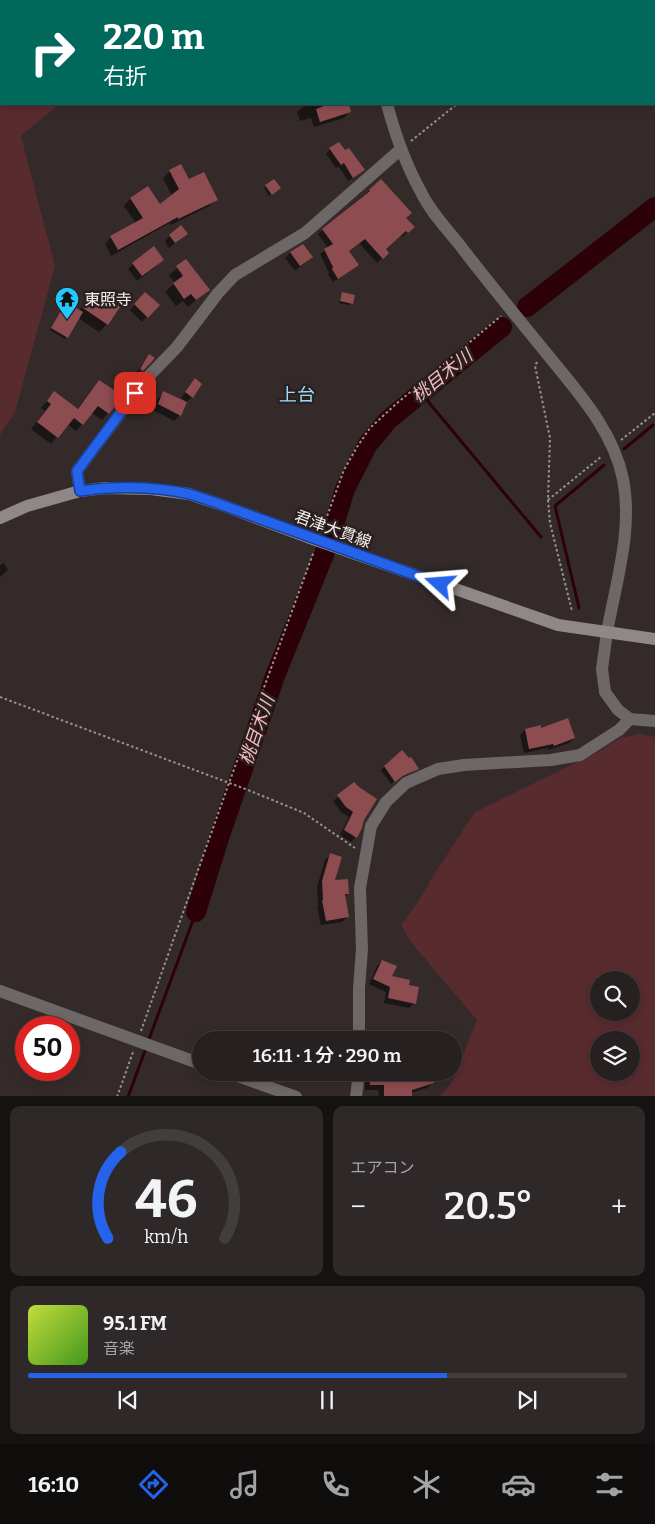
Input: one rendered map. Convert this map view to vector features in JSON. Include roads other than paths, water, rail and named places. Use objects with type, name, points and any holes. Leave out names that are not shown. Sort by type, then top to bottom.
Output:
[{"type":"main road","name":"君津大貫線","points":[[0,518],[27,506],[80,491],[106,488],[151,488],[189,494],[558,624],[655,639]]},
{"type":"street","points":[[387,105],[401,149],[421,193],[471,261],[579,393],[599,420],[612,447],[622,478],[625,500],[625,541],[607,632],[602,669],[605,692],[618,710],[630,719],[655,721]]},
{"type":"street","points":[[80,491],[77,471],[146,379],[177,347],[218,293],[235,275],[305,233],[401,149]]},
{"type":"street","points":[[359,1031],[359,988],[362,949],[360,888],[372,826],[386,802],[406,783],[438,769],[464,765],[551,760],[580,754],[619,730],[630,719]]},
{"type":"street","points":[[0,991],[192,1061]]},
{"type":"street","points":[[253,1081],[296,1096]]},
{"type":"street","points":[[356,1096],[358,1081]]},
{"type":"waterway","name":"桃目木川","points":[[527,307],[655,207]]},
{"type":"waterway","name":"桃目木川","points":[[332,531],[345,489],[368,444],[388,420],[502,327]]},
{"type":"waterway","points":[[421,393],[541,537]]},
{"type":"waterway","points":[[624,449],[653,425]]},
{"type":"waterway","points":[[579,608],[555,506],[604,465]]},
{"type":"waterway","name":"桃目木川","points":[[196,912],[219,838],[275,676],[325,552]]},
{"type":"waterway","points":[[148,1042],[196,912]]},
{"type":"waterway","points":[[128,1096],[146,1048]]},
{"type":"place","name":"東照寺","points":[[67,320]]},
{"type":"district","name":"上台","points":[[297,395]]}]
